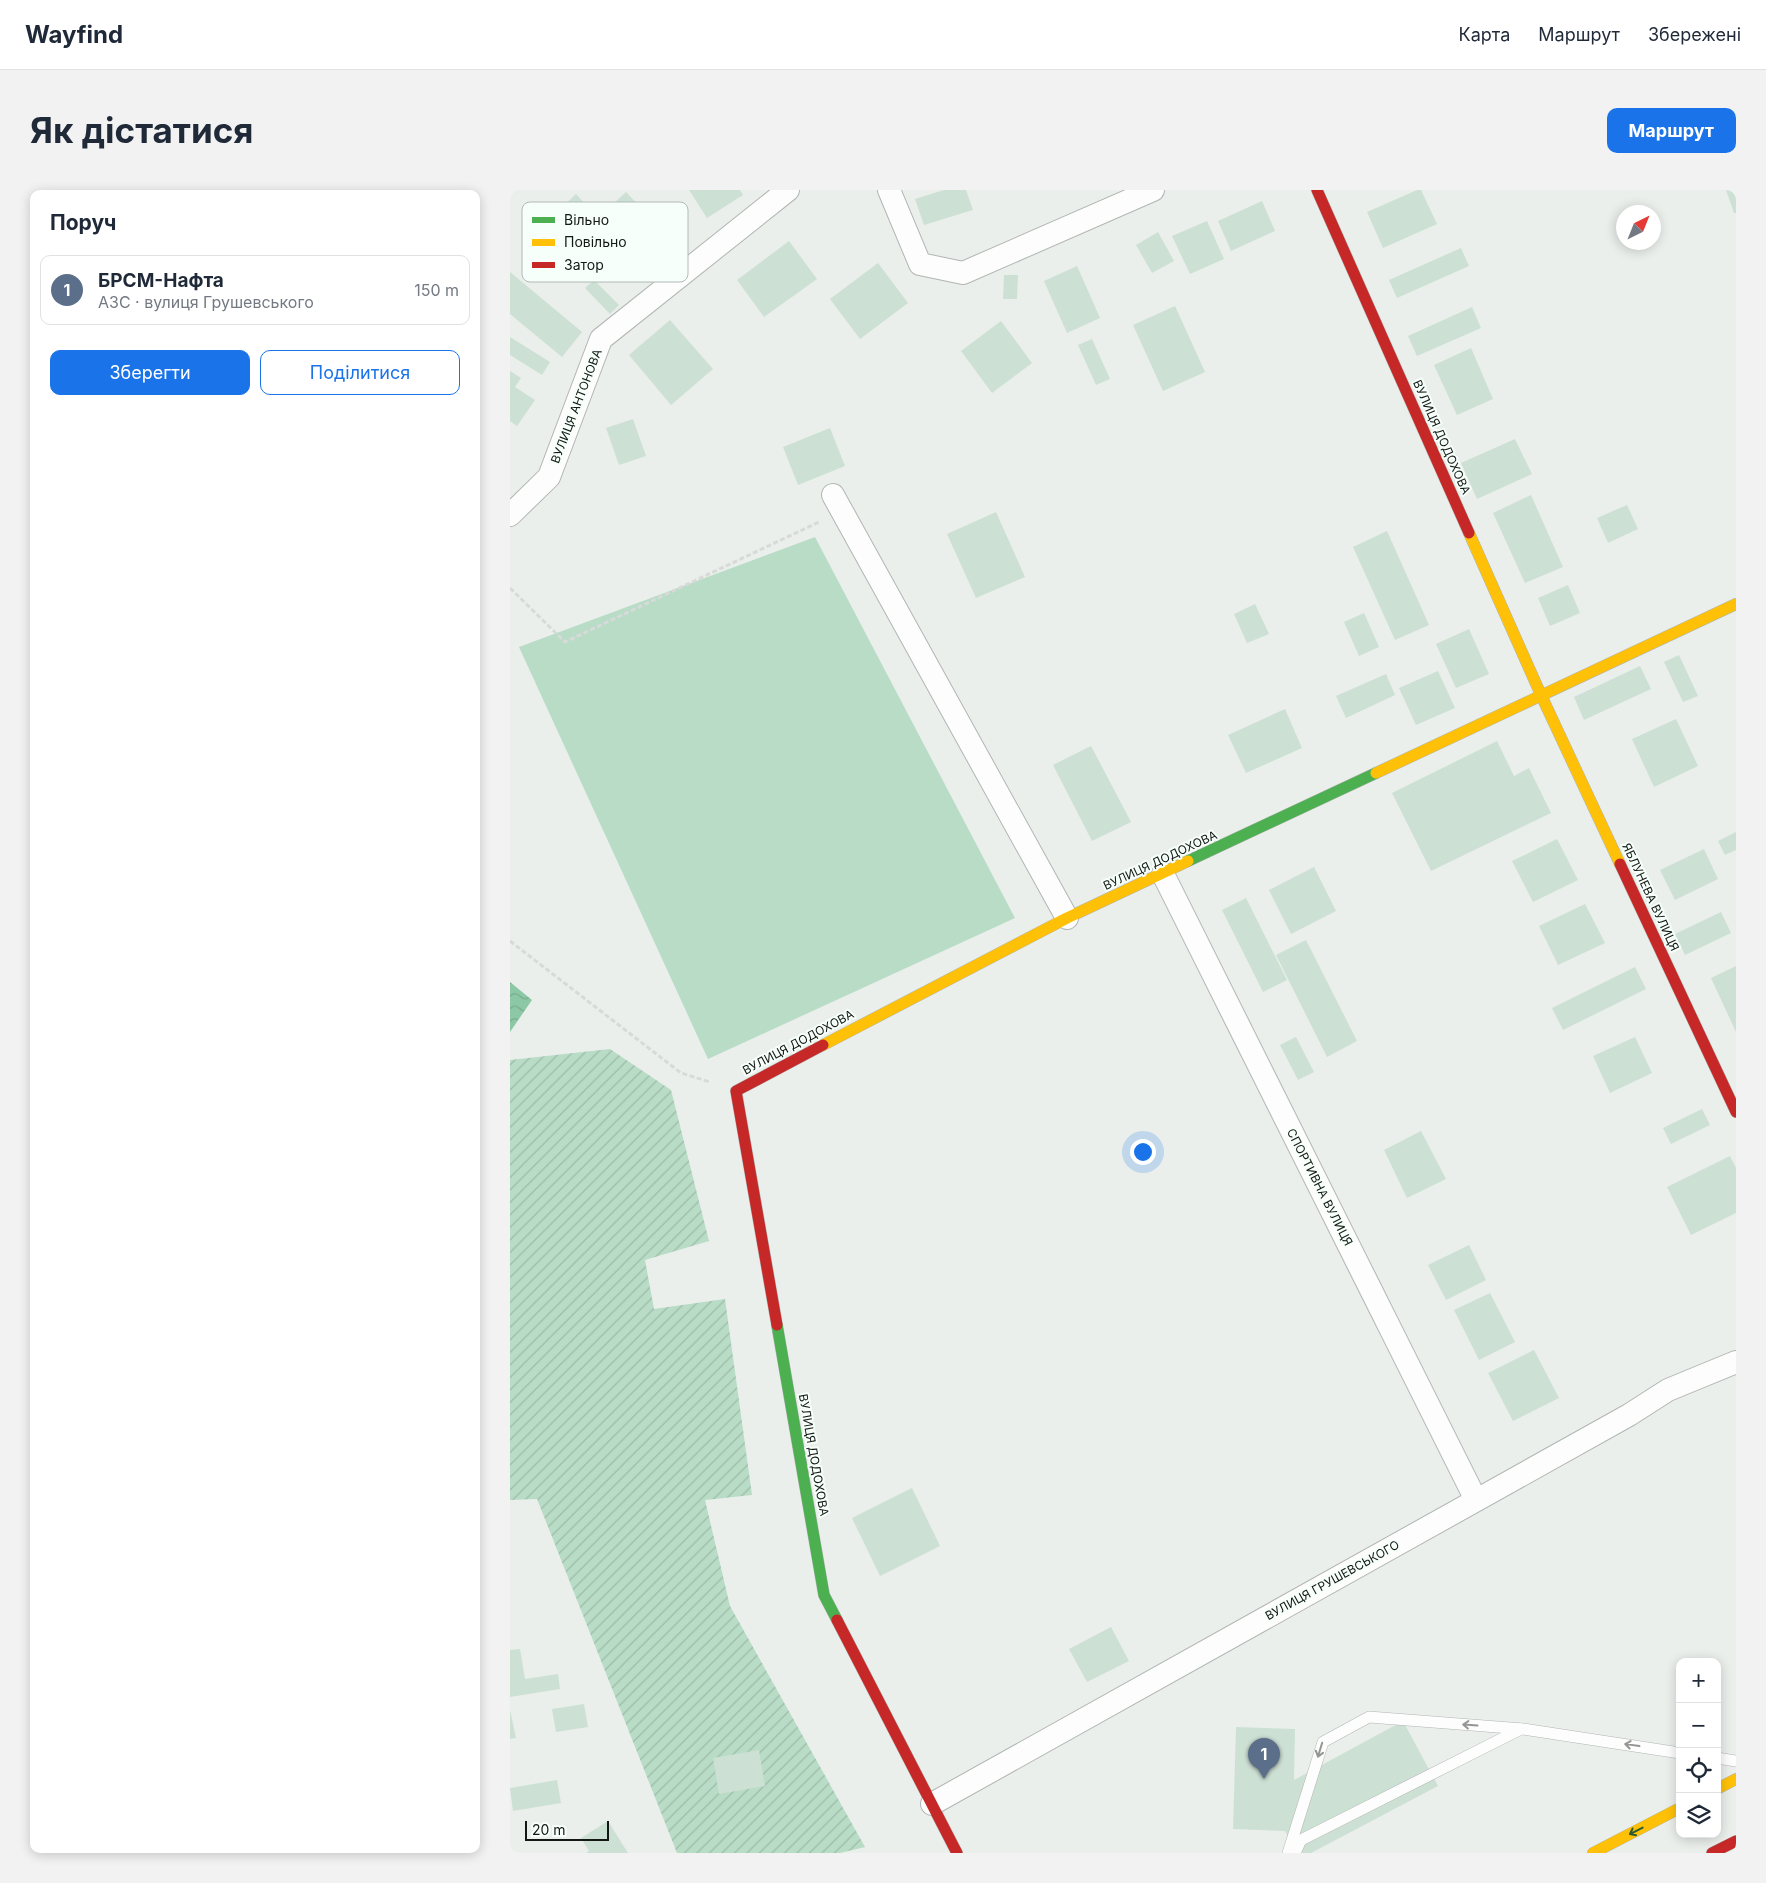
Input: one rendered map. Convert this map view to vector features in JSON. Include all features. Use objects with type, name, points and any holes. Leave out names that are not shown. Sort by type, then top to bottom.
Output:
[{"type":"main road","name":"ВУЛИЦЯ ДОДОХОВА","points":[[1317,190],[1541,695]]},
{"type":"main road","name":"ВУЛИЦЯ ДОДОХОВА","points":[[957,1853],[824,1595],[736,1091],[1067,918],[1736,604]]},
{"type":"main road","name":"ЯБЛУНЕВА ВУЛИЦЯ","points":[[1541,695],[1736,1112]]},
{"type":"main road","points":[[1721,1787],[1736,1779]]},
{"type":"main road","points":[[1593,1853],[1676,1810]]},
{"type":"main road","points":[[1712,1853],[1736,1841]]},
{"type":"street","name":"ВУЛИЦЯ АНТОНОВА","points":[[688,270],[788,190]]},
{"type":"street","points":[[888,190],[920,264],[963,274],[1153,190]]},
{"type":"street","name":"ВУЛИЦЯ АНТОНОВА","points":[[510,515],[549,477],[602,339],[673,282]]},
{"type":"street","points":[[838,503],[1067,918]]},
{"type":"street","name":"СПОРТИВНА ВУЛИЦЯ","points":[[1163,874],[1476,1500]]},
{"type":"street","name":"ВУЛИЦЯ ГРУШЕВСЬКОГО","points":[[932,1804],[1629,1415],[1668,1390],[1736,1362]]},
{"type":"lane","points":[[1288,1853],[1323,1742],[1369,1717],[1522,1729],[1676,1752]]},
{"type":"lane","points":[[1295,1853],[1301,1840],[1522,1729]]},
{"type":"lane","points":[[1721,1759],[1736,1761]]},
{"type":"path","points":[[510,588],[565,642],[838,503]]},
{"type":"path","points":[[510,941],[681,1073],[736,1091]]},
{"type":"shaded area","points":[[815,537],[1015,918],[708,1059],[519,647]]},
{"type":"shaded area","points":[[610,1049],[671,1090],[709,1241],[645,1260],[654,1309],[725,1299],[752,1495],[705,1500],[730,1606],[865,1847],[840,1853],[677,1853],[537,1499],[510,1500],[510,1060]]},
{"type":"water","points":[[510,982],[532,1000],[510,1032]]},
{"type":"building","points":[[689,190],[740,190],[743,195],[707,218]]},
{"type":"building","points":[[944,190],[966,190],[973,210],[924,225],[915,199]]},
{"type":"building","points":[[1417,190],[1421,190],[1437,224],[1383,248],[1367,212]]},
{"type":"building","points":[[1726,190],[1736,190],[1736,213],[1734,213]]},
{"type":"building","points":[[626,192],[636,202],[615,202]]},
{"type":"building","points":[[576,194],[583,202],[568,202]]},
{"type":"building","points":[[1262,201],[1275,231],[1231,251],[1218,221]]},
{"type":"building","points":[[1207,221],[1224,259],[1190,274],[1172,236]]},
{"type":"building","points":[[1158,232],[1174,261],[1152,273],[1136,245]]},
{"type":"building","points":[[789,241],[817,279],[764,317],[737,280]]},
{"type":"building","points":[[1461,248],[1469,266],[1397,298],[1389,280]]},
{"type":"building","points":[[878,263],[908,303],[860,339],[830,299]]},
{"type":"building","points":[[1077,266],[1100,318],[1067,333],[1044,281]]},
{"type":"building","points":[[510,272],[582,332],[562,357],[510,314]]},
{"type":"building","points":[[1004,275],[1018,275],[1017,299],[1003,299]]},
{"type":"building","points":[[592,282],[596,282],[619,305],[610,314],[585,288]]},
{"type":"building","points":[[1175,306],[1205,372],[1163,391],[1133,325]]},
{"type":"building","points":[[1472,307],[1481,328],[1417,356],[1408,336]]},
{"type":"building","points":[[670,320],[713,369],[671,405],[629,355]]},
{"type":"building","points":[[1001,321],[1032,363],[992,393],[961,351]]},
{"type":"building","points":[[510,337],[550,362],[542,375],[510,355]]},
{"type":"building","points":[[1092,339],[1110,379],[1096,385],[1078,345]]},
{"type":"building","points":[[1471,348],[1493,399],[1457,415],[1434,365]]},
{"type":"building","points":[[510,371],[521,378],[515,387],[535,400],[517,426],[510,421]]},
{"type":"building","points":[[633,419],[646,456],[619,465],[606,428]]},
{"type":"building","points":[[830,428],[845,466],[798,485],[783,447]]},
{"type":"building","points":[[1515,439],[1532,474],[1477,499],[1461,463]]},
{"type":"building","points":[[1531,495],[1563,567],[1525,583],[1493,513]]},
{"type":"building","points":[[1627,505],[1638,529],[1608,543],[1597,518]]},
{"type":"building","points":[[996,512],[1025,577],[976,598],[947,534]]},
{"type":"building","points":[[1387,531],[1429,625],[1395,640],[1353,547]]},
{"type":"building","points":[[1568,585],[1580,613],[1550,626],[1538,598]]},
{"type":"building","points":[[1255,604],[1269,634],[1247,643],[1234,614]]},
{"type":"building","points":[[1364,613],[1379,647],[1359,656],[1344,622]]},
{"type":"building","points":[[1469,629],[1489,674],[1456,688],[1436,644]]},
{"type":"building","points":[[1679,655],[1698,696],[1683,702],[1664,662]]},
{"type":"building","points":[[1640,666],[1651,689],[1584,720],[1574,697]]},
{"type":"building","points":[[1438,671],[1455,708],[1416,725],[1399,688]]},
{"type":"building","points":[[1386,674],[1395,695],[1346,718],[1336,696]]},
{"type":"building","points":[[1285,709],[1302,748],[1246,773],[1228,735]]},
{"type":"building","points":[[1676,719],[1698,766],[1654,787],[1632,739]]},
{"type":"building","points":[[1497,741],[1514,776],[1529,768],[1551,813],[1431,871],[1392,793]]},
{"type":"building","points":[[1091,746],[1131,822],[1092,841],[1053,765]]},
{"type":"building","points":[[1736,832],[1736,850],[1725,855],[1718,841]]},
{"type":"building","points":[[1557,839],[1578,880],[1533,902],[1512,861]]},
{"type":"building","points":[[1704,849],[1718,879],[1675,900],[1660,870]]},
{"type":"building","points":[[1314,867],[1336,911],[1291,934],[1269,890]]},
{"type":"building","points":[[1246,898],[1287,980],[1263,992],[1222,910]]},
{"type":"building","points":[[1585,904],[1605,943],[1558,965],[1539,926]]},
{"type":"building","points":[[1721,912],[1731,933],[1685,955],[1675,934]]},
{"type":"building","points":[[1306,940],[1357,1041],[1327,1057],[1276,955]]},
{"type":"building","points":[[1736,966],[1736,1032],[1711,978]]},
{"type":"building","points":[[1635,967],[1646,989],[1563,1030],[1552,1008]]},
{"type":"building","points":[[1296,1037],[1314,1072],[1298,1080],[1280,1045]]},
{"type":"building","points":[[1635,1037],[1652,1073],[1610,1093],[1593,1056]]},
{"type":"building","points":[[1702,1109],[1710,1125],[1671,1144],[1663,1128]]},
{"type":"building","points":[[1421,1131],[1446,1179],[1407,1198],[1384,1150]]},
{"type":"building","points":[[1730,1156],[1736,1168],[1736,1213],[1691,1235],[1667,1187]]},
{"type":"building","points":[[1469,1245],[1486,1280],[1446,1300],[1428,1265]]},
{"type":"building","points":[[1490,1293],[1515,1342],[1479,1360],[1454,1310]]},
{"type":"building","points":[[1534,1350],[1559,1398],[1513,1421],[1488,1373]]},
{"type":"building","points":[[912,1488],[940,1546],[880,1576],[852,1518]]},
{"type":"building","points":[[1111,1627],[1129,1661],[1087,1682],[1069,1649]]},
{"type":"building","points":[[520,1649],[525,1679],[558,1674],[560,1689],[510,1697],[510,1650]]},
{"type":"building","points":[[584,1704],[588,1727],[556,1732],[552,1709]]},
{"type":"building","points":[[510,1710],[516,1738],[510,1739]]},
{"type":"building","points":[[1403,1721],[1438,1786],[1311,1853],[1297,1853],[1285,1831],[1233,1829],[1236,1727],[1295,1729],[1294,1780]]},
{"type":"building","points":[[759,1750],[765,1786],[719,1794],[713,1758]]},
{"type":"building","points":[[557,1780],[561,1803],[513,1811],[510,1788]]},
{"type":"building","points":[[608,1821],[628,1853],[586,1853],[589,1851],[581,1838]]},
{"type":"traffic: fast","points":[[1188,861],[1376,773]]},
{"type":"traffic: fast","points":[[777,1325],[824,1595],[837,1620]]},
{"type":"traffic: slow","points":[[1469,533],[1541,695],[1620,864]]},
{"type":"traffic: slow","points":[[1376,773],[1736,604]]},
{"type":"traffic: slow","points":[[823,1045],[1067,918],[1188,861]]},
{"type":"traffic: slow","points":[[1721,1787],[1736,1779]]},
{"type":"traffic: slow","points":[[1593,1853],[1676,1810]]},
{"type":"traffic: jam","points":[[1317,190],[1469,533]]},
{"type":"traffic: jam","points":[[1620,864],[1736,1112]]},
{"type":"traffic: jam","points":[[777,1325],[736,1091],[823,1045]]},
{"type":"traffic: jam","points":[[837,1620],[957,1853]]},
{"type":"traffic: jam","points":[[1712,1853],[1736,1841]]},
{"type":"place","name":"БРСМ-Нафта","points":[[1264,1779]]}]
